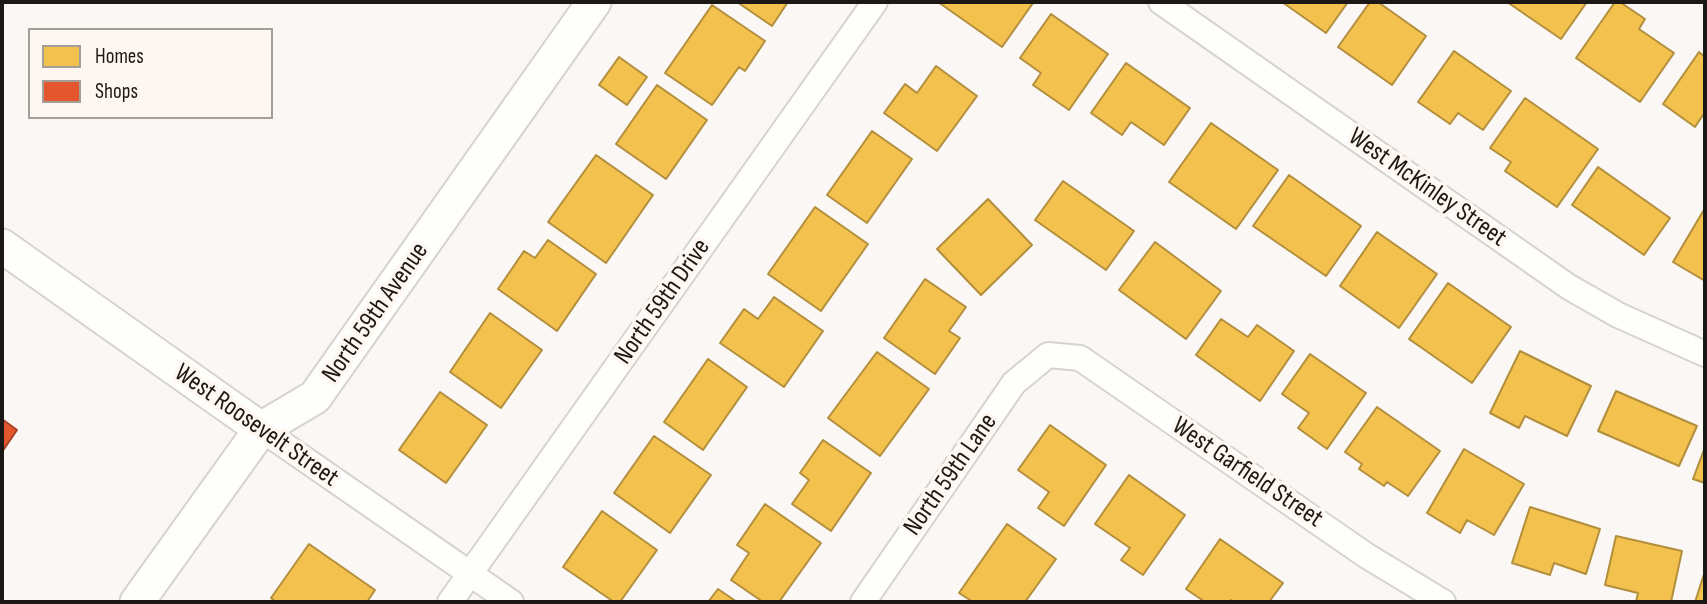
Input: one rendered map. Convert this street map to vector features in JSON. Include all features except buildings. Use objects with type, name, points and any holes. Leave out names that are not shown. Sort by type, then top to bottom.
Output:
[{"type":"main road","name":"North 59th Avenue","points":[[136,602],[261,429],[316,397],[594,2]]},
{"type":"main road","name":"West Roosevelt Street","points":[[2,246],[261,429]]},
{"type":"street","name":"North 59th Drive","points":[[450,602],[875,2]]},
{"type":"street","name":"West McKinley Street","points":[[1161,2],[1569,287],[1618,315],[1705,354]]},
{"type":"street","name":"North 59th Lane","points":[[863,602],[1014,383],[1048,355]]},
{"type":"street","name":"West Garfield Street","points":[[1048,355],[1080,358],[1367,556],[1443,602]]},
{"type":"street","name":"West Roosevelt Street","points":[[261,429],[511,602]]}]
